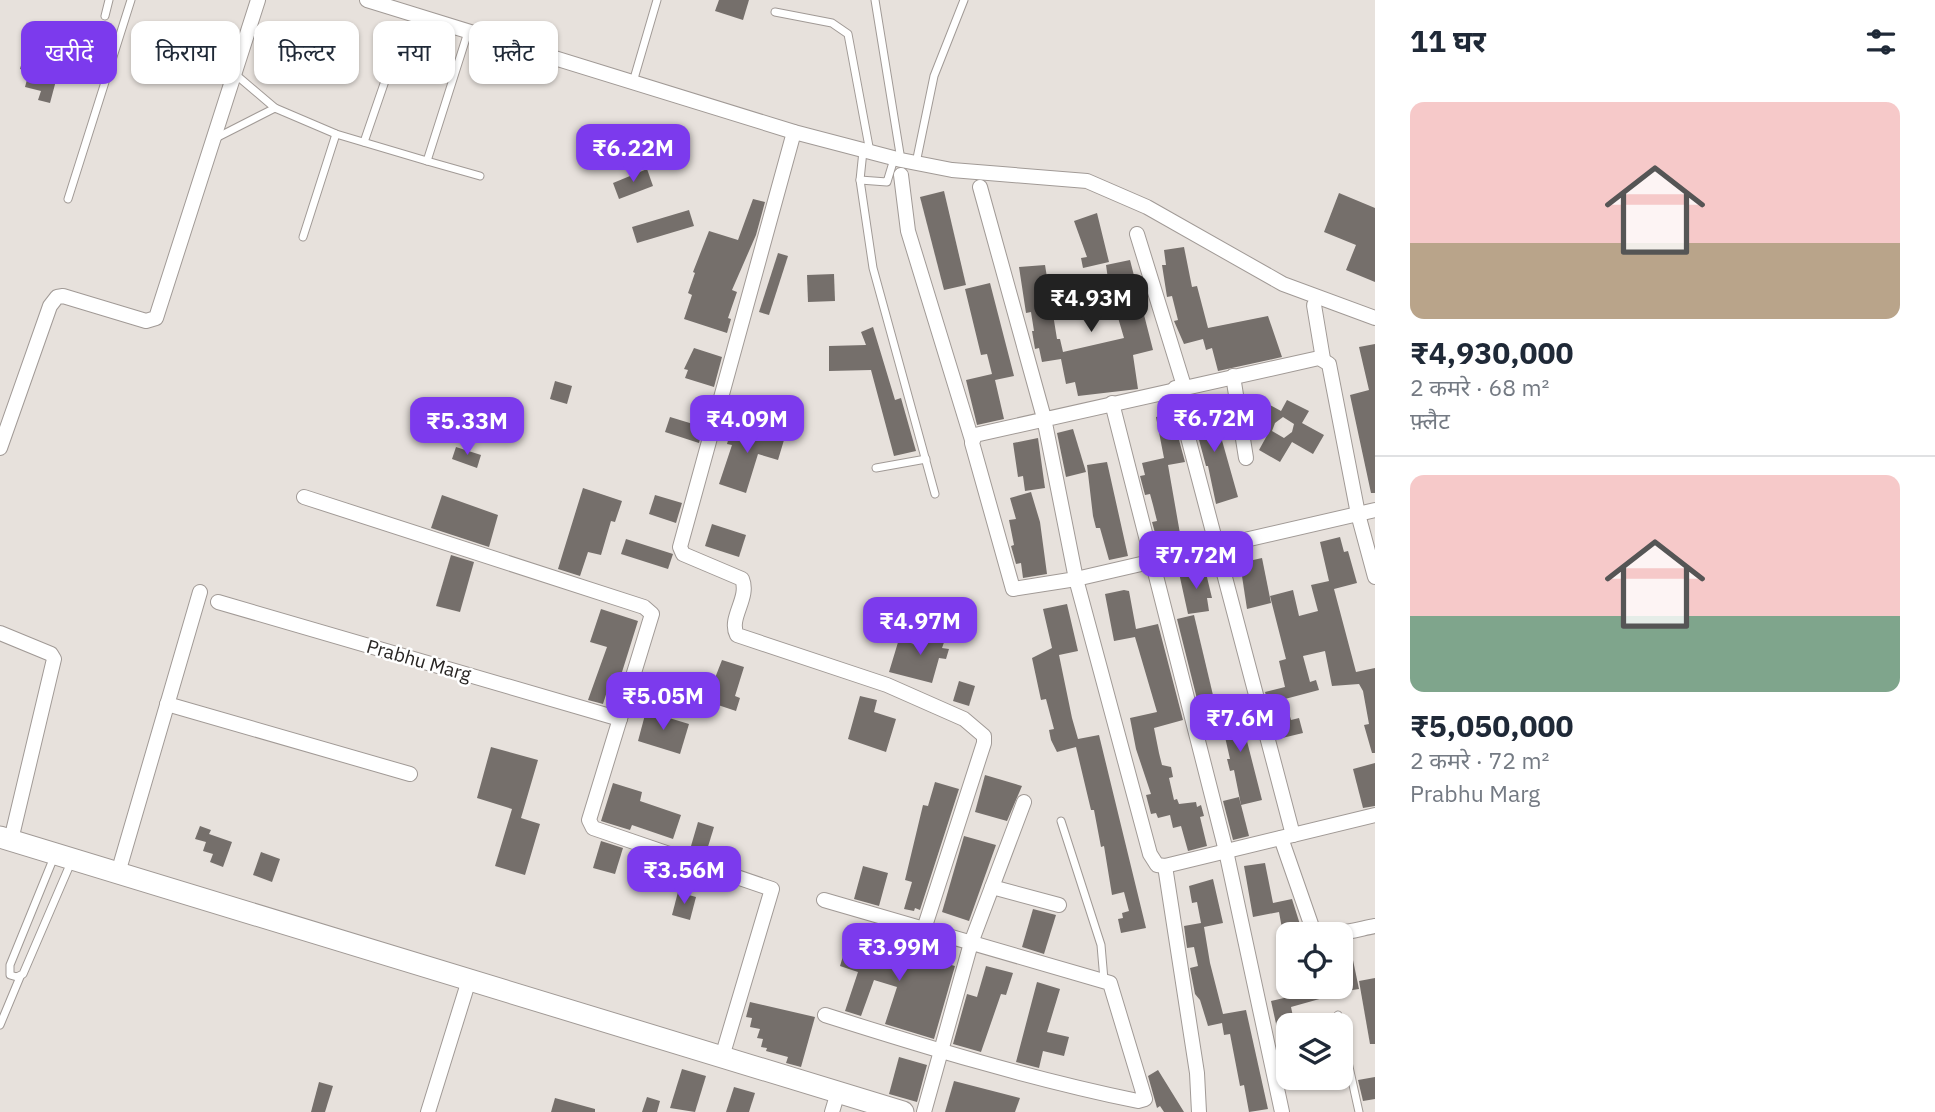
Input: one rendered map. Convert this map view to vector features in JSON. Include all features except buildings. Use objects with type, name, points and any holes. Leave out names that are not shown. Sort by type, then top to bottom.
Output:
[{"type":"street","points":[[240,58],[258,0]]},
{"type":"street","points":[[367,0],[794,132],[867,151],[899,165],[916,164],[975,172],[1068,177],[1100,185],[1147,207],[1283,284],[1375,318]]},
{"type":"street","points":[[0,448],[50,306],[57,297],[63,296],[146,321],[156,318],[232,84]]},
{"type":"street","points":[[794,132],[680,547],[683,554],[742,579],[745,592],[735,625],[737,635],[887,685],[964,719],[984,736],[924,929]]},
{"type":"street","points":[[899,165],[908,231],[972,440],[1013,589],[1076,579],[1375,510]]},
{"type":"street","points":[[980,187],[1044,418],[1076,579],[1150,854],[1157,865],[1165,866],[1375,815]]},
{"type":"street","points":[[1136,234],[1180,387],[1287,837],[1311,922]]},
{"type":"street","points":[[1314,305],[1324,359],[1329,364],[1358,514],[1375,576]]},
{"type":"street","points":[[972,440],[977,434],[1112,402],[1324,359]]},
{"type":"street","points":[[1233,376],[1246,458]]},
{"type":"street","points":[[1112,402],[1226,851],[1282,1112]]},
{"type":"street","points":[[304,497],[649,610],[652,620],[589,816],[590,825],[772,888],[722,1057]]},
{"type":"street","points":[[118,873],[200,592]]},
{"type":"street","name":"Prabhu Marg","points":[[218,601],[620,719]]},
{"type":"street","points":[[0,634],[51,654],[54,659],[6,838],[722,1057],[835,1102],[903,1112]]},
{"type":"street","points":[[167,704],[410,774]]},
{"type":"street","points":[[924,1112],[971,943],[1024,802]]},
{"type":"street","points":[[1165,866],[1197,1073],[1199,1112]]},
{"type":"street","points":[[992,887],[1059,905]]},
{"type":"street","points":[[824,900],[1104,980],[1113,989],[1144,1101],[1070,1087],[941,1053],[825,1015]]},
{"type":"street","points":[[1353,930],[1375,926]]},
{"type":"street","points":[[428,1112],[470,980]]},
{"type":"lane","points":[[105,16],[110,0]]},
{"type":"lane","points":[[68,199],[131,0]]},
{"type":"lane","points":[[633,82],[657,0]]},
{"type":"lane","points":[[860,180],[887,182],[899,165],[875,0]]},
{"type":"lane","points":[[916,164],[934,76],[964,0]]},
{"type":"lane","points":[[775,12],[832,23],[848,34],[867,151],[860,180],[873,268],[935,494]]},
{"type":"lane","points":[[427,161],[468,32]]},
{"type":"lane","points":[[240,78],[275,108],[337,134],[480,176]]},
{"type":"lane","points":[[364,142],[384,84]]},
{"type":"lane","points":[[214,139],[275,108]]},
{"type":"lane","points":[[303,237],[337,134]]},
{"type":"lane","points":[[876,468],[926,459]]},
{"type":"lane","points":[[1061,821],[1101,945],[1104,980]]},
{"type":"lane","points":[[9,971],[63,857]]},
{"type":"lane","points":[[0,1025],[63,857]]},
{"type":"lane","points":[[0,971],[9,971],[20,977]]},
{"type":"lane","points":[[1353,1085],[1359,1112]]}]
